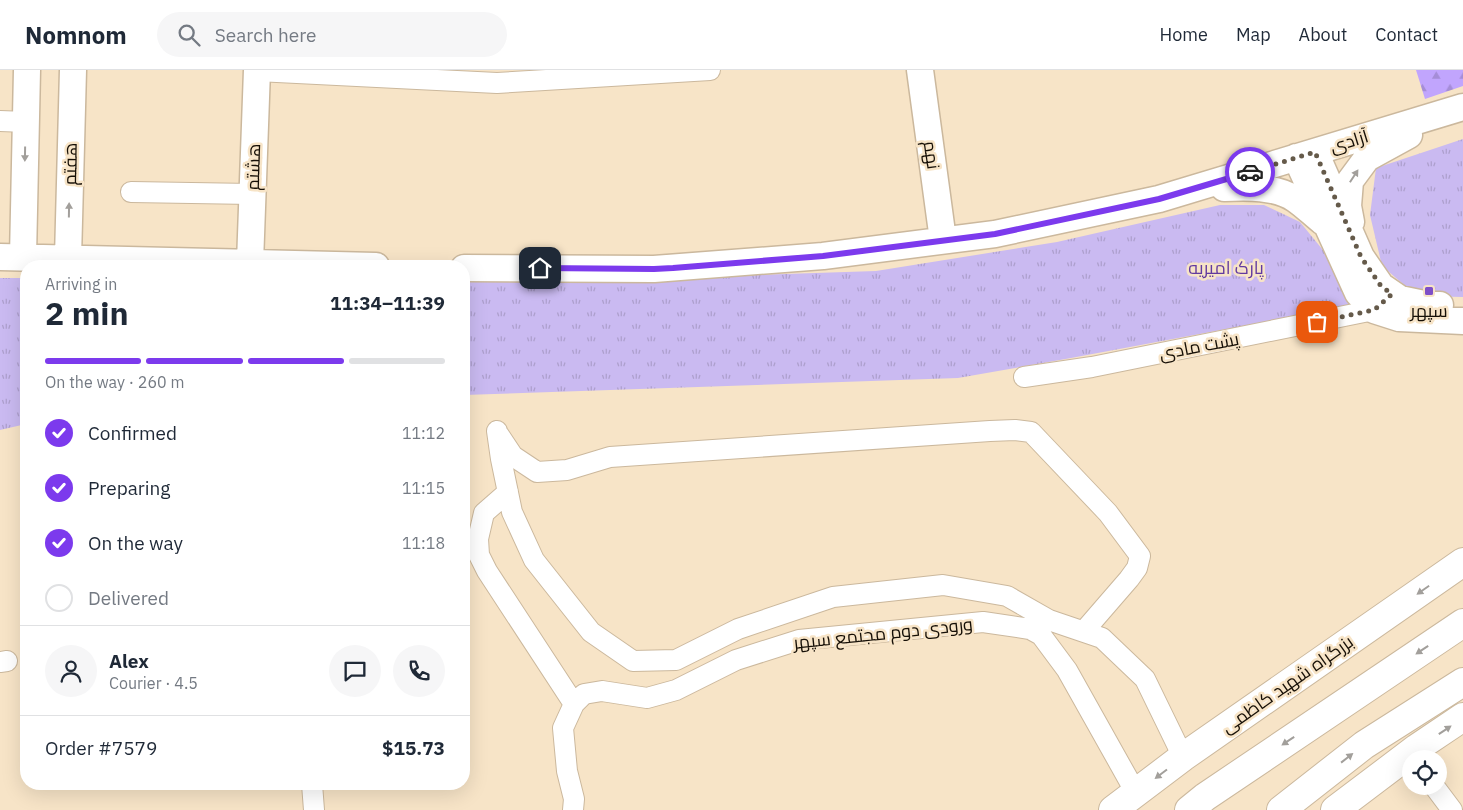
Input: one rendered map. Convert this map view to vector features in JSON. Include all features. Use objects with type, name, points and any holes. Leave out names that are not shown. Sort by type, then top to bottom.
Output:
[{"type":"main road","name":"بزرگراه شهید کاظمی","points":[[1113,810],[1183,757],[1463,562]]},
{"type":"main road","points":[[1189,810],[1463,623]]},
{"type":"main road","points":[[1281,810],[1364,745],[1459,685]]},
{"type":"main road","points":[[1420,750],[1463,718]]},
{"type":"main road","points":[[1335,810],[1402,763]]},
{"type":"street","points":[[27,70],[26,122],[12,257],[141,260]]},
{"type":"street","name":"هفتم","points":[[68,258],[73,70]]},
{"type":"street","points":[[257,71],[497,83],[710,70]]},
{"type":"street","name":"نهم","points":[[920,70],[943,240]]},
{"type":"street","name":"هشتم","points":[[250,260],[257,71]]},
{"type":"street","points":[[1361,257],[1348,206],[1350,182],[1368,158],[1460,108]]},
{"type":"street","name":"آزادی","points":[[470,268],[654,269],[823,256],[995,234],[1159,199],[1460,108]]},
{"type":"street","points":[[0,121],[26,122]]},
{"type":"street","points":[[1306,154],[1328,226],[1358,293],[1383,302],[1399,318],[1463,321]]},
{"type":"street","points":[[1306,154],[1361,257],[1381,286],[1383,302]]},
{"type":"street","points":[[1159,199],[1221,188],[1258,187],[1293,198],[1328,226]]},
{"type":"street","points":[[132,192],[252,194]]},
{"type":"street","points":[[1383,302],[1400,299],[1429,304],[1463,305]]},
{"type":"street","name":"پشت مادی","points":[[1024,377],[1092,367],[1383,302]]},
{"type":"street","points":[[1084,632],[1129,579],[1137,568],[1140,556],[1108,513],[1031,432],[1014,430],[990,431],[610,457],[567,470],[537,472],[513,456],[497,431],[512,512],[534,560],[591,632],[633,662],[676,660],[738,629],[833,597],[943,585],[1007,596],[1049,620],[1084,632],[1102,638],[1145,679],[1183,757]]},
{"type":"street","points":[[508,492],[484,513],[478,539],[479,555],[487,571],[574,704],[563,728],[567,772],[574,799],[573,810]]},
{"type":"street","name":"ورودی دوم مجتمع سپهر","points":[[574,704],[584,694],[602,691],[647,698],[676,690],[736,660],[799,640],[983,622],[1030,629],[1041,635],[1067,670],[1136,793]]},
{"type":"street","points":[[312,790],[314,810]]},
{"type":"street","points":[[1441,795],[1452,810]]},
{"type":"green space","points":[[1416,70],[1463,70],[1463,86],[1425,99]]},
{"type":"green space","points":[[1463,139],[1463,297],[1417,296],[1382,266],[1370,215],[1376,168]]},
{"type":"green space","name":"پارک امیریه","points":[[1220,205],[1264,205],[1300,222],[1327,255],[1356,305],[958,378],[470,395],[470,281],[537,282],[876,271],[1057,242]]},
{"type":"green space","points":[[0,278],[20,278],[20,425],[0,430]]},
{"type":"way so far","points":[[1250,172],[1315,152],[1361,257],[1381,286],[1392,294],[1374,310],[1317,322]]},
{"type":"place","name":"سپهر","points":[[1429,291]]},
{"type":"route","points":[[540,268],[673,268],[823,256],[995,234],[1159,199],[1250,172]]}]
